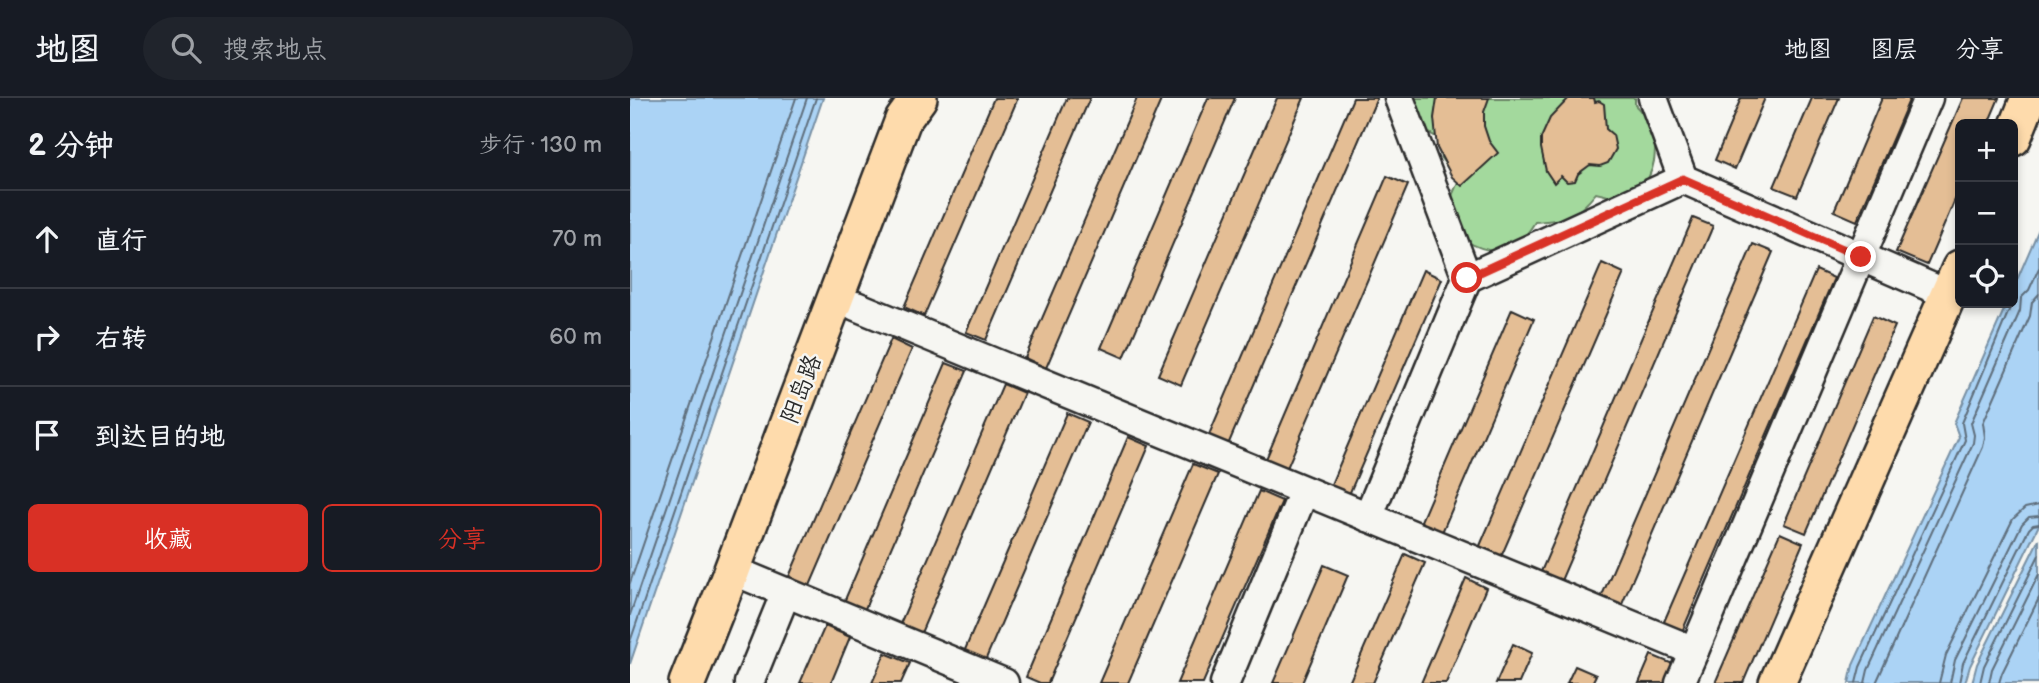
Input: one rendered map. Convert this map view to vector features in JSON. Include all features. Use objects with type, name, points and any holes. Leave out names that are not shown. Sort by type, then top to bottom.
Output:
[{"type":"main road","name":"阳岛路","points":[[687,683],[903,120],[919,98]]},
{"type":"main road","points":[[2018,126],[2029,98]]},
{"type":"main road","points":[[1777,683],[1955,282]]},
{"type":"street","points":[[1399,98],[1467,278]]},
{"type":"street","points":[[1653,98],[1683,179],[1861,257],[1955,282]]},
{"type":"street","points":[[1680,683],[1928,98]]},
{"type":"street","points":[[1368,517],[1467,278],[1683,179]]},
{"type":"street","points":[[856,306],[1694,651]]},
{"type":"street","points":[[1225,683],[1304,491]]},
{"type":"street","points":[[732,570],[1004,683]]},
{"type":"street","points":[[749,683],[786,592]]},
{"type":"green space","points":[[1411,98],[1635,98],[1635,105],[1648,123],[1654,143],[1655,154],[1650,175],[1644,185],[1613,197],[1596,193],[1582,208],[1569,216],[1535,222],[1521,240],[1505,250],[1477,247],[1466,241],[1451,198],[1458,182],[1441,158],[1436,137],[1426,131]]},
{"type":"water","points":[[630,98],[823,98],[630,664]]},
{"type":"water","points":[[2039,229],[2039,525],[1970,666],[1965,683],[1849,683],[1853,665],[1959,437],[1954,423],[2005,308],[2018,308],[2018,277]]},
{"type":"water","points":[[2039,539],[2039,683],[1972,683],[1977,664]]},
{"type":"building","points":[[994,98],[1018,98],[924,316],[904,307]]},
{"type":"building","points":[[1067,98],[1090,98],[986,340],[966,332]]},
{"type":"building","points":[[1137,98],[1162,98],[1046,368],[1025,358]]},
{"type":"building","points":[[1208,98],[1235,98],[1124,358],[1101,348]]},
{"type":"building","points":[[1277,98],[1304,98],[1181,385],[1158,375]]},
{"type":"building","points":[[1353,98],[1377,98],[1228,445],[1208,437]]},
{"type":"building","points":[[1437,98],[1489,98],[1484,112],[1484,126],[1489,141],[1498,153],[1462,186],[1452,177],[1437,148],[1434,118]]},
{"type":"building","points":[[1569,98],[1594,98],[1595,102],[1604,104],[1606,129],[1613,135],[1616,149],[1608,163],[1590,165],[1578,174],[1575,181],[1567,182],[1561,176],[1554,183],[1546,171],[1541,138],[1550,118]]},
{"type":"building","points":[[1741,98],[1765,98],[1735,169],[1715,160]]},
{"type":"building","points":[[1812,98],[1839,98],[1797,196],[1774,187]]},
{"type":"building","points":[[1882,98],[1910,98],[1857,221],[1834,211]]},
{"type":"building","points":[[1963,98],[1999,98],[1990,119],[1955,119],[1955,200],[1927,265],[1896,252]]},
{"type":"building","points":[[1387,176],[1408,185],[1287,468],[1266,459]]},
{"type":"building","points":[[1693,218],[1713,226],[1560,583],[1540,574]]},
{"type":"building","points":[[1753,244],[1773,252],[1620,609],[1600,600]]},
{"type":"building","points":[[1602,263],[1624,273],[1501,557],[1479,548]]},
{"type":"building","points":[[1423,270],[1442,279],[1348,497],[1329,489]]},
{"type":"building","points":[[1816,270],[1834,278],[1682,632],[1663,624]]},
{"type":"building","points":[[1512,309],[1534,319],[1440,537],[1418,528]]},
{"type":"building","points":[[1873,316],[1895,326],[1806,533],[1784,524]]},
{"type":"building","points":[[891,339],[912,349],[809,588],[788,579]]},
{"type":"building","points":[[946,363],[967,371],[864,611],[844,602]]},
{"type":"building","points":[[1003,384],[1024,393],[921,633],[900,624]]},
{"type":"building","points":[[1067,413],[1088,422],[985,661],[964,652]]},
{"type":"building","points":[[1128,437],[1149,446],[1048,683],[1040,683],[1026,677]]},
{"type":"building","points":[[1193,464],[1218,474],[1128,683],[1099,683]]},
{"type":"building","points":[[1259,491],[1282,501],[1203,683],[1177,683]]},
{"type":"building","points":[[1780,533],[1803,543],[1743,683],[1715,683]]},
{"type":"building","points":[[1405,554],[1425,563],[1373,683],[1349,683]]},
{"type":"building","points":[[1324,565],[1348,575],[1302,683],[1273,683]]},
{"type":"building","points":[[1466,578],[1486,588],[1446,683],[1421,683]]},
{"type":"building","points":[[825,626],[850,637],[831,683],[800,683]]},
{"type":"building","points":[[1513,644],[1532,653],[1519,683],[1496,683]]},
{"type":"building","points":[[885,653],[910,663],[901,683],[872,683]]},
{"type":"building","points":[[1651,655],[1673,664],[1665,683],[1639,683]]},
{"type":"building","points":[[1575,666],[1596,675],[1592,683],[1567,683]]},
{"type":"route","points":[[1467,278],[1683,179],[1861,257]]}]
